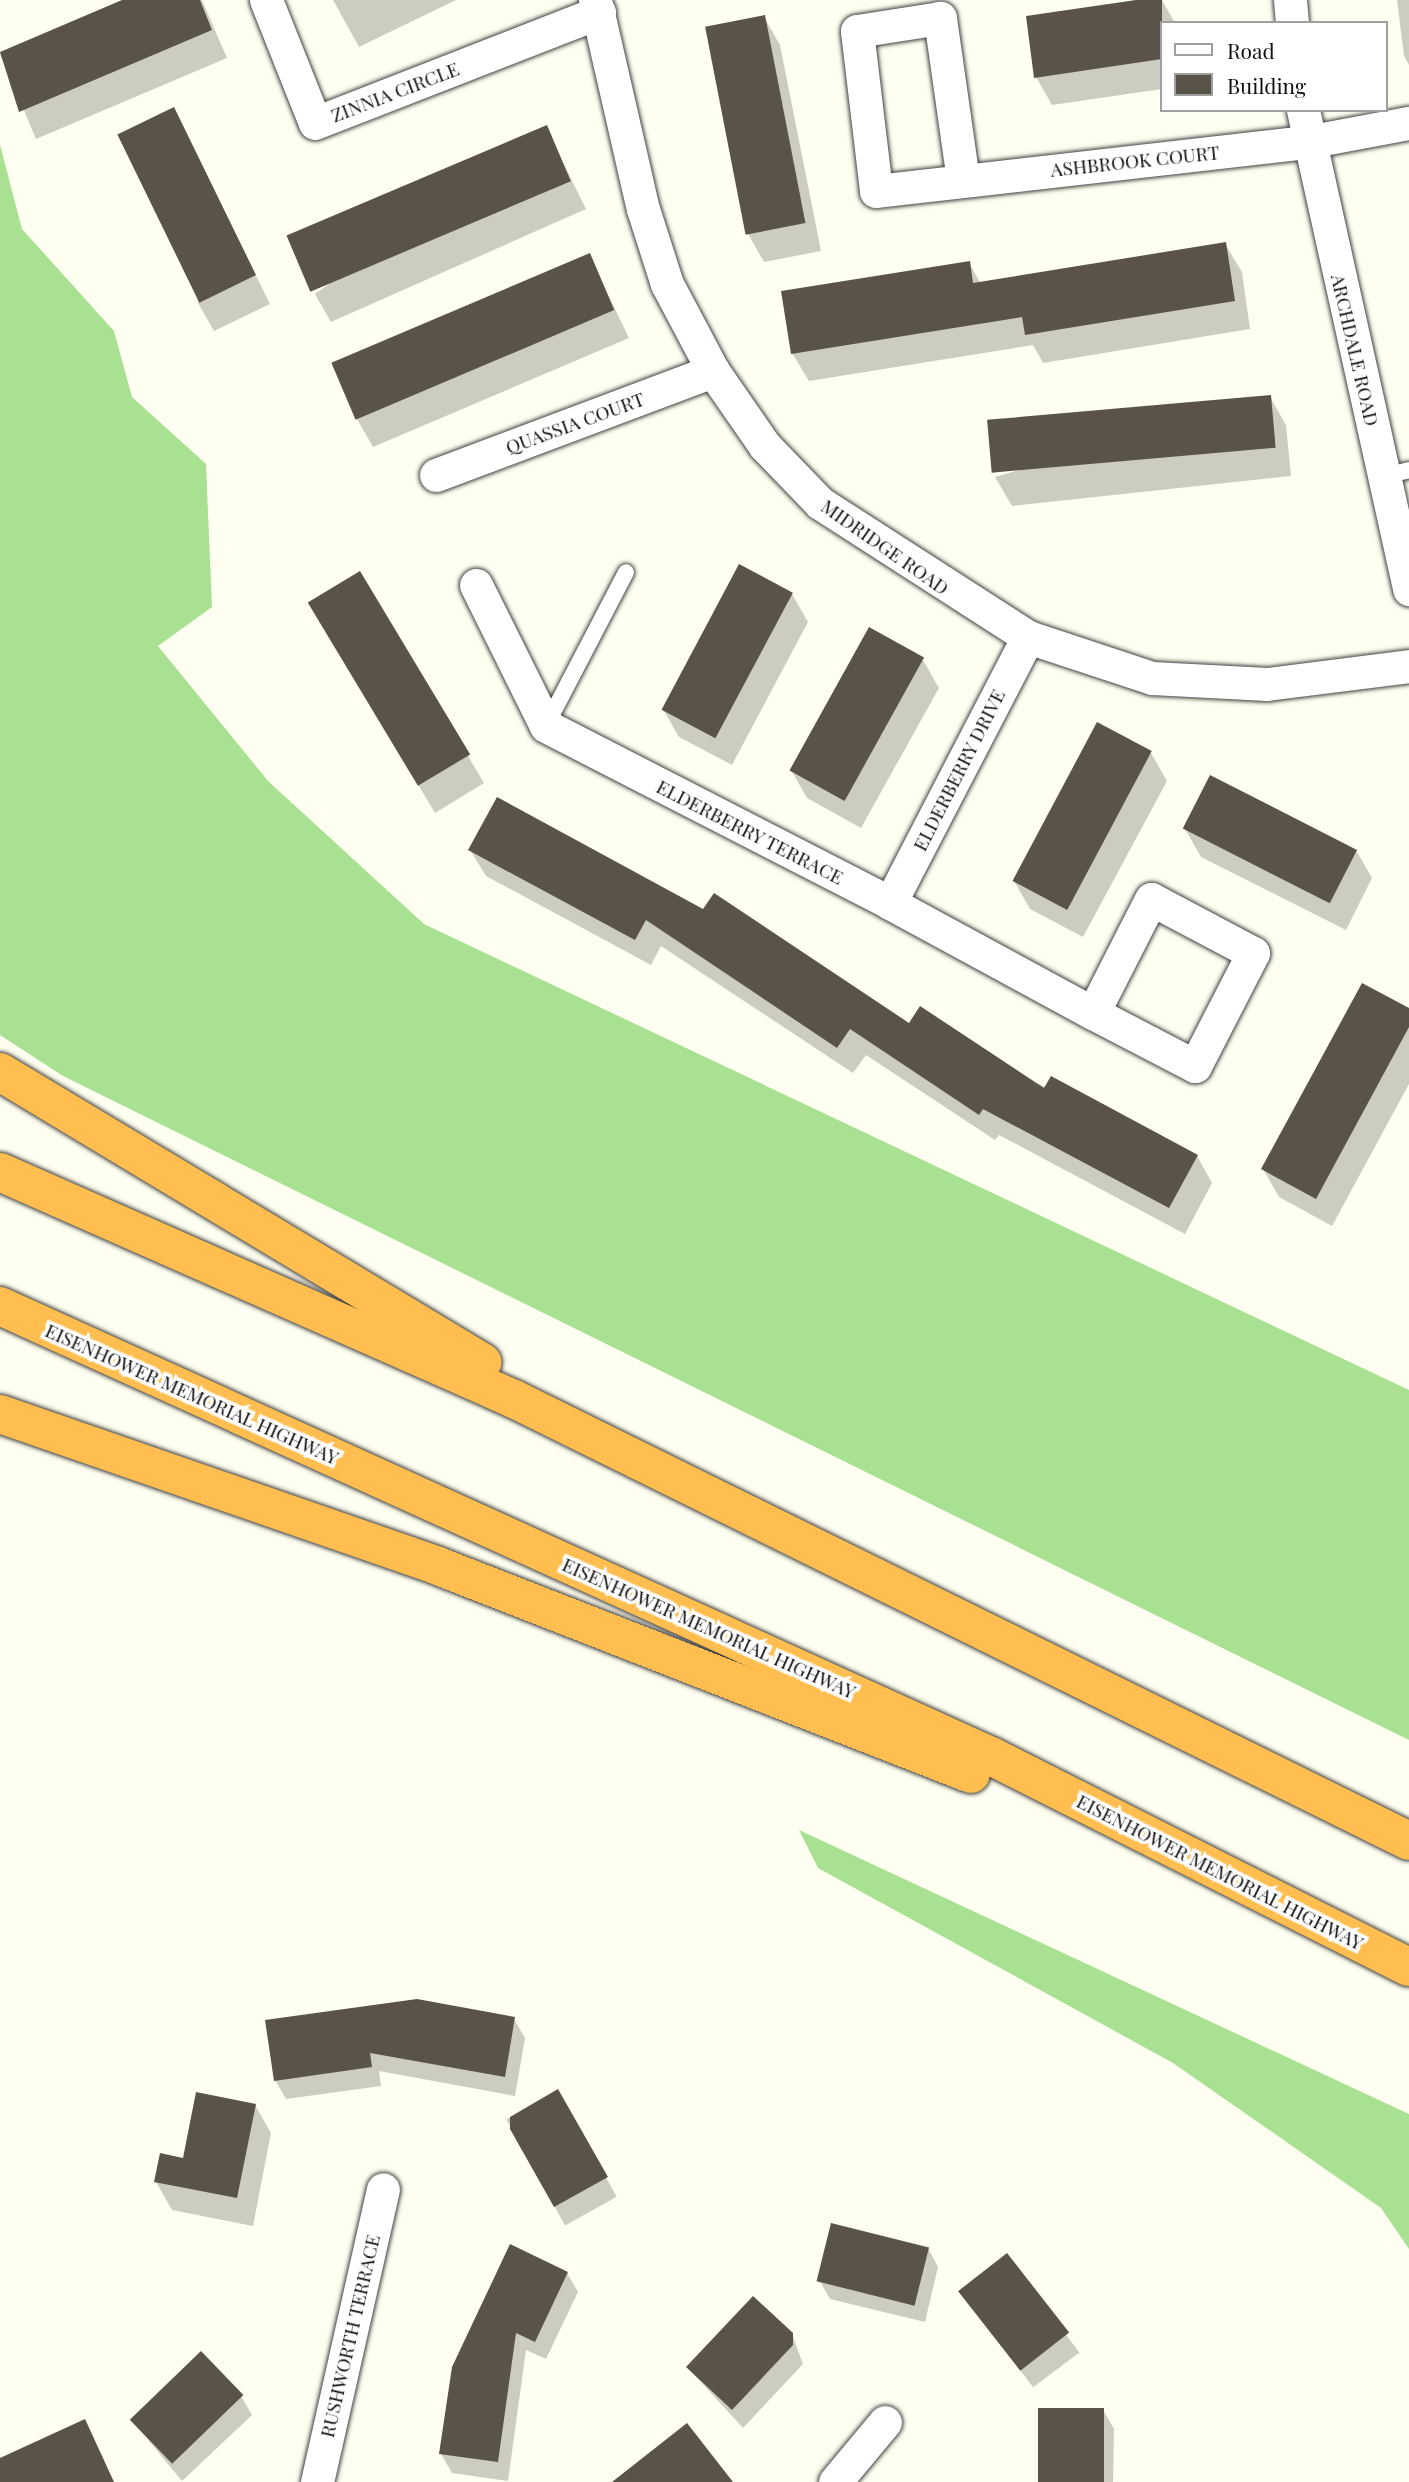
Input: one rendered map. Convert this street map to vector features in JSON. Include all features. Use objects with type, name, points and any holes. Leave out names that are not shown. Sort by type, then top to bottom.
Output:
[{"type":"highway","points":[[0,1072],[669,1475]]},
{"type":"highway","points":[[0,1172],[514,1399],[1409,1841]]},
{"type":"highway","name":"EISENHOWER MEMORIAL HIGHWAY","points":[[0,1306],[993,1757],[1409,1967]]},
{"type":"highway","points":[[0,1414],[438,1566],[1198,1862]]},
{"type":"street","name":"ZINNIA CIRCLE","points":[[266,0],[315,123],[597,6]]},
{"type":"street","points":[[1290,0],[1292,21]]},
{"type":"street","name":"MIDRIDGE ROAD","points":[[597,6],[643,209],[667,284],[713,371],[765,446],[820,503],[1028,637],[1152,678],[1268,684],[1409,666]]},
{"type":"street","name":"ASHBROOK COURT","points":[[963,180],[940,18],[857,31],[876,191],[963,180],[1305,126],[1409,123]]},
{"type":"street","name":"ARCHDALE ROAD","points":[[1305,126],[1396,473],[1409,589]]},
{"type":"street","name":"QUASSIA COURT","points":[[436,475],[713,371]]},
{"type":"street","points":[[476,585],[546,726]]},
{"type":"street","name":"ELDERBERRY DRIVE","points":[[890,903],[1028,637]]},
{"type":"street","name":"ELDERBERRY TERRACE","points":[[546,726],[890,903],[1093,1013],[1195,1066],[1254,953],[1151,899],[1093,1013]]},
{"type":"street","name":"RUSHWORTH TERRACE","points":[[317,2482],[383,2189]]},
{"type":"street","points":[[835,2482],[885,2422]]},
{"type":"lane","points":[[546,726],[626,572]]},
{"type":"green space","points":[[0,145],[22,229],[114,331],[132,397],[206,464],[212,607],[158,646],[268,781],[424,924],[1409,1390],[1409,1740],[63,1076],[0,1035]]},
{"type":"green space","points":[[799,1830],[1409,2114],[1409,2249],[1381,2208],[1173,2063],[818,1868]]},
{"type":"building","points":[[122,0],[200,0],[212,30],[19,112],[0,52]]},
{"type":"building","points":[[1136,0],[1162,0],[1160,59],[1034,78],[1026,16]]},
{"type":"building","points":[[765,15],[805,223],[746,235],[705,27]]},
{"type":"building","points":[[174,107],[256,275],[199,303],[117,135]]},
{"type":"building","points":[[547,125],[571,181],[310,292],[286,236]]},
{"type":"building","points":[[1226,242],[1235,301],[1025,335],[1022,317],[791,354],[781,291],[970,261],[973,283]]},
{"type":"building","points":[[590,253],[614,310],[356,420],[331,363]]},
{"type":"building","points":[[1271,395],[1276,448],[992,473],[987,420]]},
{"type":"building","points":[[739,564],[793,593],[715,738],[662,710]]},
{"type":"building","points":[[360,571],[470,754],[418,786],[308,602]]},
{"type":"building","points":[[869,627],[924,658],[845,801],[789,770]]},
{"type":"building","points":[[1097,722],[1152,751],[1067,910],[1012,881]]},
{"type":"building","points":[[1210,775],[1357,850],[1330,903],[1183,828]]},
{"type":"building","points":[[497,797],[703,909],[714,893],[909,1023],[920,1006],[1044,1088],[1051,1076],[1198,1155],[1169,1208],[983,1109],[979,1115],[850,1029],[837,1048],[646,920],[635,940],[468,850]]},
{"type":"building","points":[[1362,983],[1409,1008],[1409,1027],[1316,1199],[1261,1169]]},
{"type":"building","points":[[417,1999],[515,2017],[505,2077],[370,2053],[372,2067],[274,2081],[265,2020]]},
{"type":"building","points":[[558,2089],[608,2177],[554,2207],[510,2129],[510,2117]]},
{"type":"building","points":[[196,2092],[256,2104],[237,2198],[154,2182],[160,2153],[183,2158]]},
{"type":"building","points":[[831,2223],[929,2247],[914,2306],[816,2281]]},
{"type":"building","points":[[510,2244],[568,2272],[535,2342],[516,2333],[498,2462],[439,2454],[452,2367]]},
{"type":"building","points":[[1007,2253],[1069,2333],[1020,2371],[958,2291]]},
{"type":"building","points":[[753,2296],[793,2333],[793,2345],[732,2410],[686,2367]]},
{"type":"building","points":[[201,2351],[243,2395],[172,2464],[130,2420]]},
{"type":"building","points":[[1038,2408],[1104,2408],[1104,2482],[1038,2482]]},
{"type":"building","points":[[85,2419],[114,2482],[0,2482],[0,2458]]},
{"type":"building","points":[[687,2423],[733,2482],[612,2482]]}]
